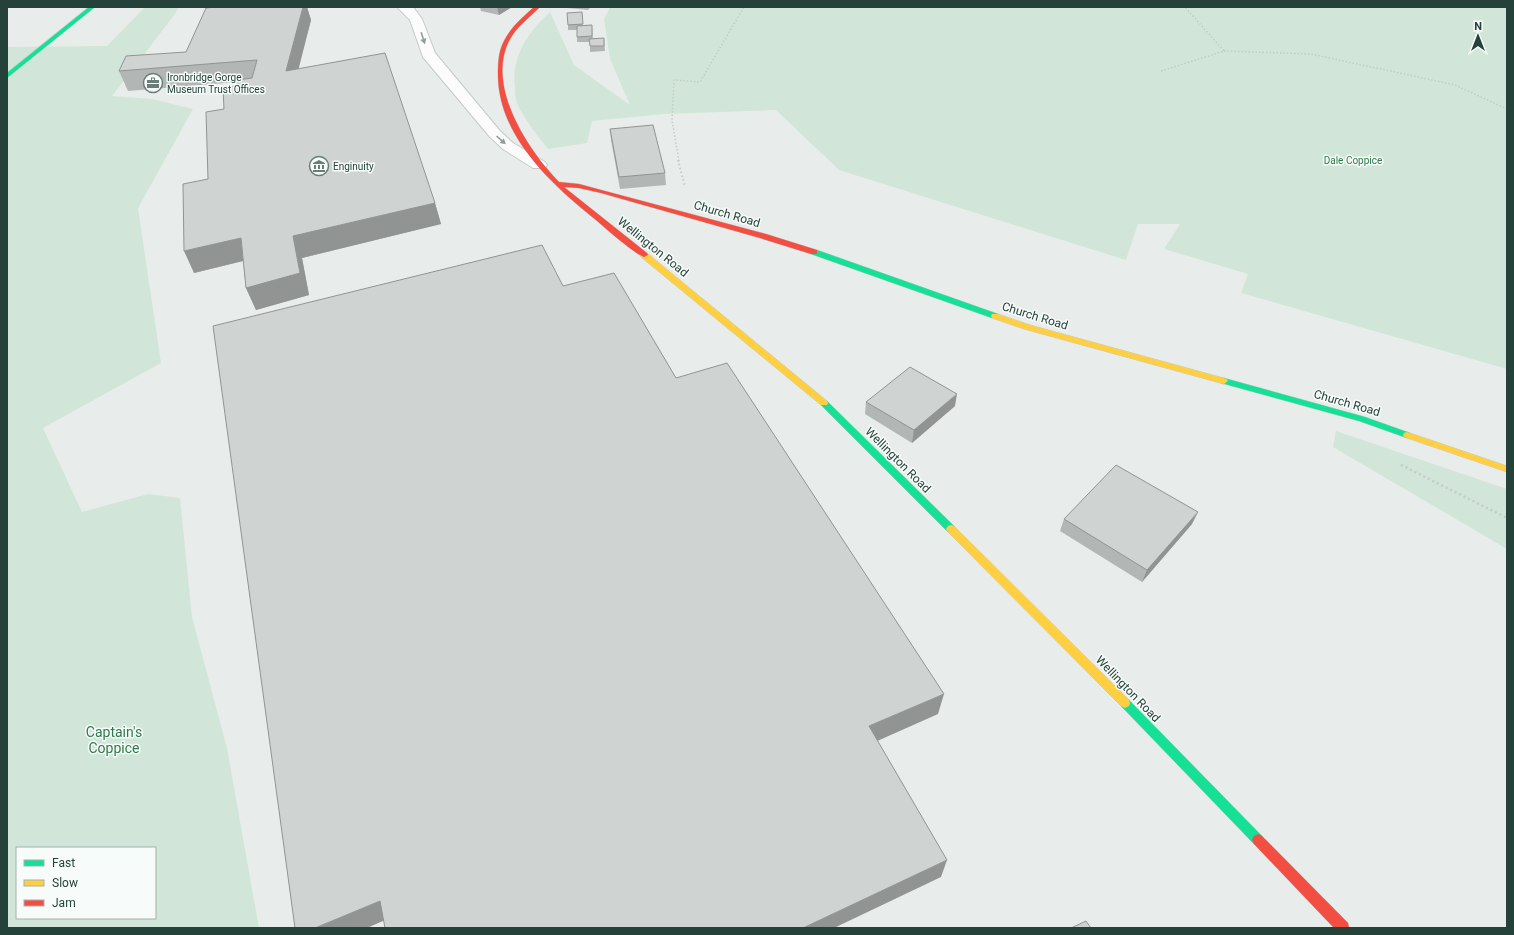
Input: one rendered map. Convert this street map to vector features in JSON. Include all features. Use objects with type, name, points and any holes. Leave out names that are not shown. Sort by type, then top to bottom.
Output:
[{"type":"street","points":[[7,76],[92,7]]},
{"type":"street","points":[[403,7],[408,9],[416,18],[428,54],[495,134],[508,146],[539,165]]},
{"type":"street","name":"Wellington Road","points":[[537,7],[522,20],[504,45],[500,59],[500,74],[503,96],[510,119],[539,165],[557,184],[816,396],[1107,685],[1343,928]]},
{"type":"street","name":"Church Road","points":[[557,184],[587,188],[692,216],[836,259],[1027,327],[1362,419],[1507,469]]},
{"type":"path","points":[[692,216],[675,148],[671,96],[674,80],[700,82],[744,7]]},
{"type":"path","points":[[1185,7],[1224,51]]},
{"type":"path","points":[[1161,71],[1224,51],[1311,54],[1455,85],[1507,109]]},
{"type":"green space","name":"Captain's Coppice","points":[[145,7],[179,7],[112,96],[152,99],[193,109],[138,208],[161,363],[43,428],[82,512],[148,494],[180,498],[192,617],[227,748],[259,928],[7,928],[7,47],[107,46]]},
{"type":"green space","name":"Dale Coppice","points":[[610,7],[1507,7],[1507,369],[1241,293],[1248,274],[1164,249],[1180,224],[1138,224],[1126,260],[839,170],[776,110],[664,114],[592,121],[587,143],[548,149],[527,121],[516,101],[514,76],[519,55],[528,37],[550,12],[574,65],[630,105],[610,59],[604,19]]},
{"type":"green space","points":[[1336,431],[1507,489],[1507,549],[1333,447]]},
{"type":"building","name":"Enginuity","points":[[303,7],[286,71],[385,53],[435,203],[293,236],[300,273],[246,288],[241,238],[184,251],[183,184],[208,179],[206,112],[224,109],[223,88],[238,86],[238,80],[252,78],[257,60],[119,71],[126,56],[186,52],[206,8]]},
{"type":"building","points":[[582,12],[583,24],[568,25],[567,13]]},
{"type":"building","points":[[592,25],[592,36],[577,37],[577,26]]},
{"type":"building","points":[[604,38],[604,46],[590,46],[589,39]]},
{"type":"building","points":[[653,125],[665,173],[619,177],[610,129]]},
{"type":"building","points":[[542,245],[563,286],[614,273],[676,378],[727,363],[944,694],[869,726],[947,860],[803,928],[385,928],[380,901],[315,928],[295,928],[213,326]]},
{"type":"building","points":[[910,367],[957,394],[914,430],[866,402]]},
{"type":"building","points":[[1116,465],[1198,512],[1147,570],[1064,519]]},
{"type":"building","points":[[1086,921],[1091,928],[1071,928]]},
{"type":"traffic: fast","points":[[7,76],[92,7]]},
{"type":"traffic: fast","points":[[814,252],[995,316]]},
{"type":"traffic: fast","points":[[1224,381],[1362,419],[1407,435]]},
{"type":"traffic: fast","points":[[824,403],[951,529]]},
{"type":"traffic: fast","points":[[1125,703],[1258,840]]},
{"type":"traffic: slow","points":[[644,255],[824,403]]},
{"type":"traffic: slow","points":[[995,316],[1027,327],[1224,381]]},
{"type":"traffic: slow","points":[[1407,435],[1507,469]]},
{"type":"traffic: slow","points":[[951,529],[1125,703]]},
{"type":"traffic: jam","points":[[537,7],[510,35],[504,46],[500,64],[501,83],[505,102],[512,121],[533,156],[557,184],[589,212],[644,255]]},
{"type":"traffic: jam","points":[[557,184],[579,186],[603,192],[763,236],[814,252]]},
{"type":"traffic: jam","points":[[1258,840],[1343,928]]},
{"type":"place","name":"Ironbridge Gorge Museum Trust Offices","points":[[153,83]]},
{"type":"place","name":"Enginuity","points":[[319,166]]}]
